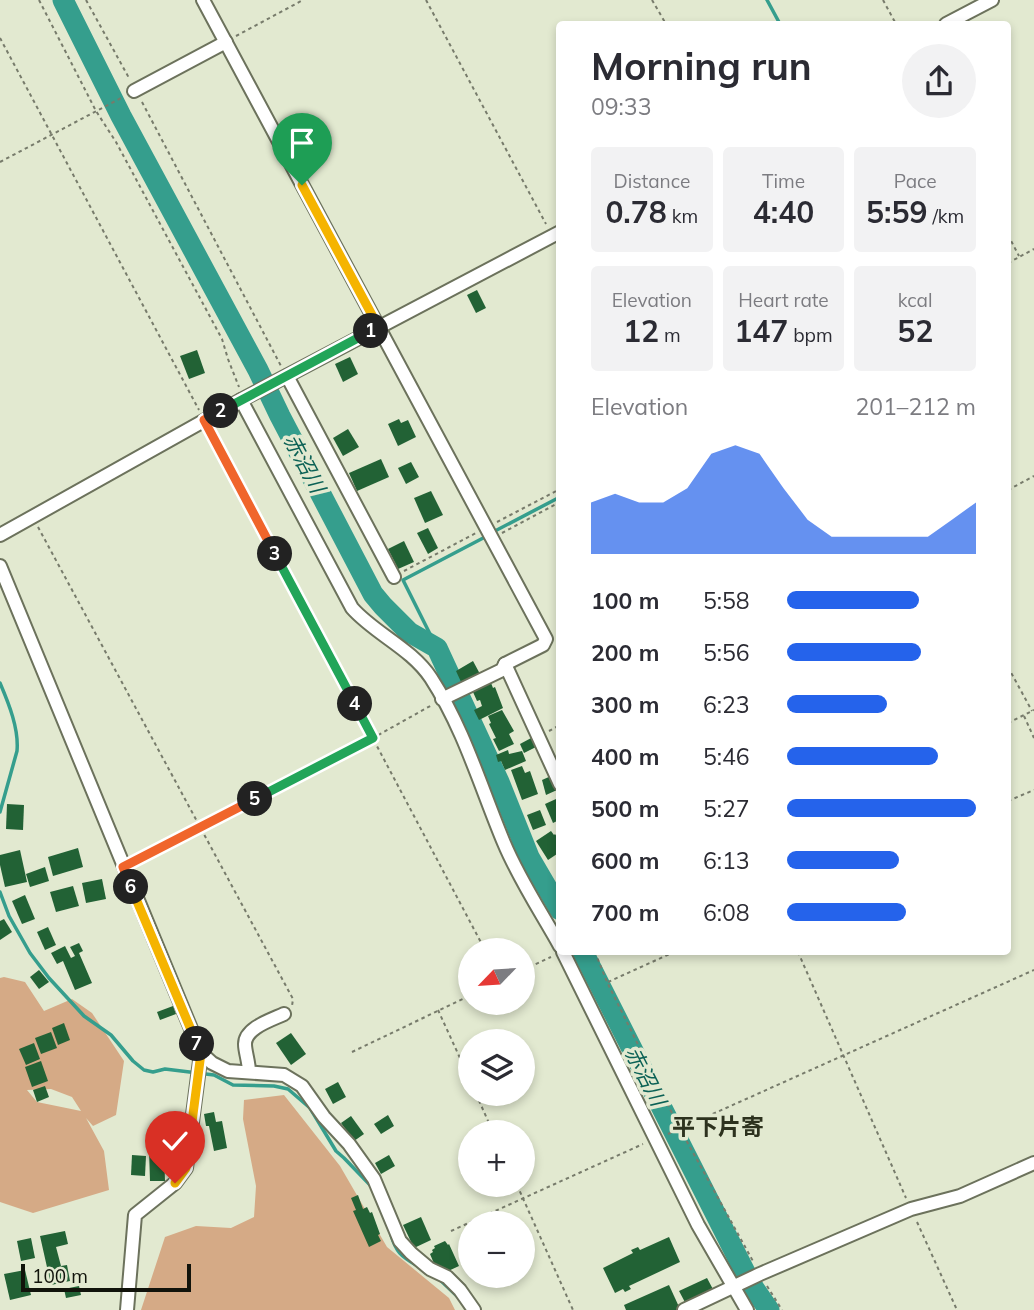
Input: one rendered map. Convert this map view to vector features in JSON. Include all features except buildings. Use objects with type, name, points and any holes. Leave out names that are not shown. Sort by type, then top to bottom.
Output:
[{"type":"street","points":[[203,0],[546,639],[543,645],[505,664],[502,670],[452,694]]},
{"type":"street","points":[[952,21],[992,0]]},
{"type":"street","points":[[135,91],[226,42]]},
{"type":"street","points":[[0,535],[244,398],[556,234]]},
{"type":"street","points":[[284,377],[394,577]]},
{"type":"street","points":[[244,398],[352,608],[452,694],[472,759],[506,846],[556,948]]},
{"type":"street","points":[[0,566],[204,1058],[228,1071],[284,1075],[302,1086],[374,1179],[403,1246],[430,1269],[447,1277],[474,1310]]},
{"type":"street","points":[[505,664],[556,774]]},
{"type":"street","points":[[560,955],[661,1137],[698,1224],[737,1285],[747,1310]]},
{"type":"street","points":[[249,1072],[245,1041],[248,1034],[284,1014]]},
{"type":"street","points":[[127,1310],[135,1214],[175,1183],[186,1168],[201,1053]]},
{"type":"street","points":[[684,1310],[911,1209],[960,1196],[1034,1163]]},
{"type":"path","points":[[39,0],[222,339],[244,398]]},
{"type":"path","points":[[86,0],[209,227],[284,377]]},
{"type":"path","points":[[226,42],[303,0]]},
{"type":"path","points":[[426,0],[556,234]]},
{"type":"path","points":[[652,0],[664,21]]},
{"type":"path","points":[[883,0],[894,21]]},
{"type":"path","points":[[0,38],[479,938]]},
{"type":"path","points":[[0,162],[135,91]]},
{"type":"path","points":[[1011,240],[1020,257]]},
{"type":"path","points":[[1011,262],[1034,249]]},
{"type":"path","points":[[1011,488],[1034,477]]},
{"type":"path","points":[[491,535],[556,504]]},
{"type":"path","points":[[33,517],[293,999],[293,1005],[284,1014]]},
{"type":"path","points":[[1011,672],[1033,711],[1011,722]]},
{"type":"path","points":[[123,867],[373,738],[452,694]]},
{"type":"path","points":[[1024,715],[1034,738]]},
{"type":"path","points":[[1011,801],[1034,790]]},
{"type":"path","points":[[536,963],[556,953]]},
{"type":"path","points":[[596,955],[679,1130],[758,1275],[782,1310]]},
{"type":"path","points":[[607,982],[667,955]]},
{"type":"path","points":[[798,955],[957,1310]]},
{"type":"path","points":[[451,1231],[1034,970]]},
{"type":"path","points":[[352,1052],[458,1001]]},
{"type":"path","points":[[439,1010],[458,1053]]},
{"type":"path","points":[[523,1199],[573,1310]]},
{"type":"shaded area","points":[[0,978],[25,982],[44,1011],[72,999],[92,1013],[124,1061],[116,1115],[93,1126],[86,1118],[104,1151],[109,1190],[33,1213],[0,1202]],"holes":[[[51,1089],[72,1097],[81,1111],[37,1102],[27,1090]]]},
{"type":"shaded area","points":[[284,1095],[340,1166],[387,1247],[449,1298],[455,1310],[141,1310],[165,1237],[196,1226],[231,1228],[254,1217],[256,1186],[243,1119],[244,1100]]},
{"type":"waterway","name":"赤沼川","points":[[63,0],[121,116],[258,370],[373,594],[409,632],[437,648],[499,782],[529,857],[556,903]]},
{"type":"waterway","points":[[767,0],[778,21]]},
{"type":"waterway","points":[[493,532],[556,499]]},
{"type":"waterway","points":[[437,648],[403,580],[487,536]]},
{"type":"waterway","points":[[0,683],[13,717],[17,743],[0,812]]},
{"type":"waterway","points":[[0,892],[9,916],[30,953],[49,978],[84,1016],[111,1035],[144,1070],[153,1072],[165,1069],[214,1075],[233,1085],[288,1089],[310,1108],[336,1151],[371,1186]]},
{"type":"waterway","name":"赤沼川","points":[[585,955],[751,1284],[769,1310]]},
{"type":"waterway","points":[[391,1235],[400,1253],[416,1265]]},
{"type":"waterway","points":[[438,1278],[458,1297]]},
{"type":"district","name":"平下片寄","points":[[718,1126]]},
{"type":"route","points":[[175,1183],[186,1168],[201,1053],[123,867],[373,738],[204,420],[379,328],[302,185]]}]
